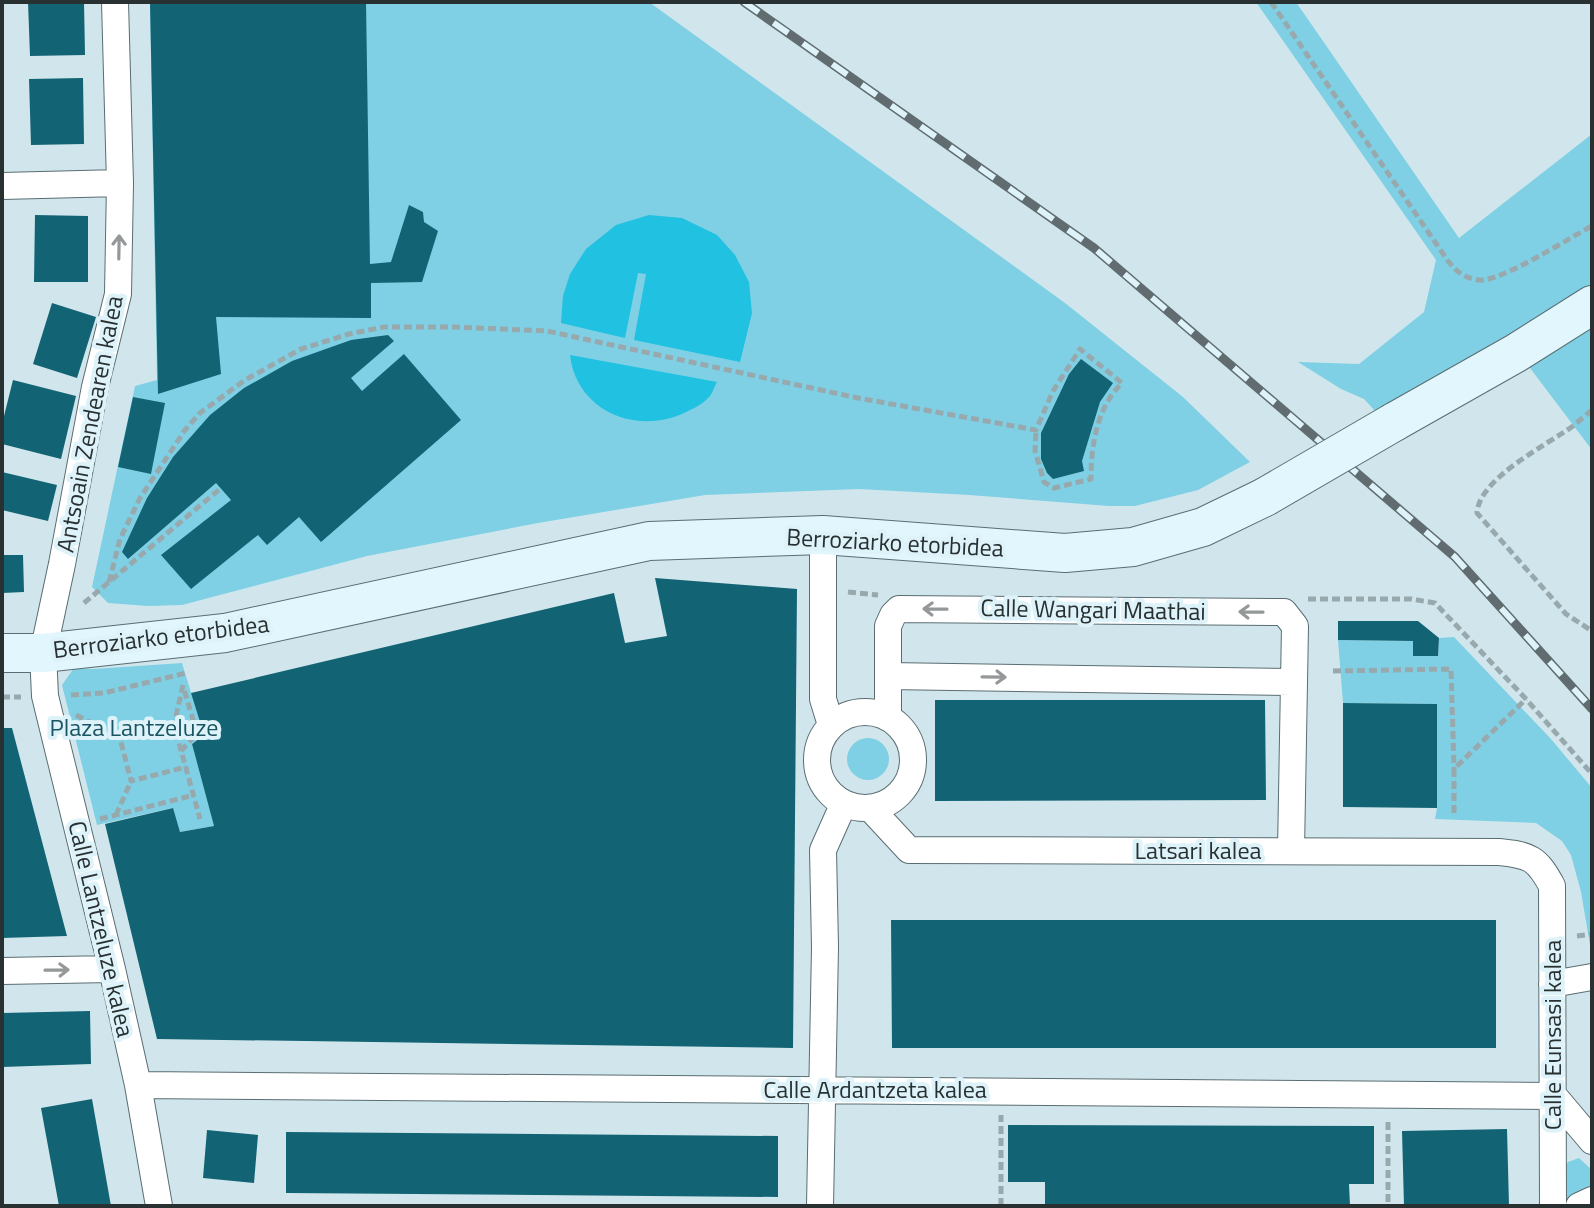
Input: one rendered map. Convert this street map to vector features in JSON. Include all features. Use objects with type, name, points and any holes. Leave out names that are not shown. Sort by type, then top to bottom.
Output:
[{"type":"street","name":"Antsoain Zendearen kalea","points":[[43,653],[95,387],[118,294],[120,183],[115,2]]},
{"type":"street","points":[[2,186],[120,183]]},
{"type":"street","name":"Berroziarko etorbidea","points":[[2,653],[43,653],[225,633],[649,541],[823,535],[1065,553],[1133,547],[1203,527],[1265,497],[1516,353],[1592,305]]},
{"type":"street","points":[[823,535],[823,699],[831,725]]},
{"type":"street","name":"Calle Wangari Maathai","points":[[888,718],[888,626],[899,609],[1284,612],[1295,626],[1291,851]]},
{"type":"street","name":"Calle Lantzeluze kalea","points":[[43,653],[45,696],[138,1085],[159,1206]]},
{"type":"street","points":[[888,676],[1293,682]]},
{"type":"street","points":[[858,713],[873,713],[888,718],[908,740],[912,769],[907,783],[897,796],[885,804],[870,808],[857,808],[831,795],[817,768],[817,752],[831,725],[858,713]]},
{"type":"street","points":[[820,1206],[825,947],[823,850],[844,803]]},
{"type":"street","name":"Latsari kalea","points":[[870,808],[909,850],[1499,852],[1522,854],[1541,867]]},
{"type":"street","name":"Calle Eunsasi kalea","points":[[1541,867],[1552,886],[1553,1206]]},
{"type":"street","points":[[2,971],[112,969]]},
{"type":"street","points":[[1552,984],[1592,977]]},
{"type":"street","name":"Calle Ardantzeta kalea","points":[[138,1085],[1554,1096]]},
{"type":"street","points":[[1554,1096],[1592,1141]]},
{"type":"street","points":[[1579,1206],[1592,1200]]},
{"type":"path","points":[[1271,2],[1459,274],[1482,281],[1505,273],[1592,226]]},
{"type":"path","points":[[109,582],[120,539],[140,498],[185,430],[200,413],[245,380],[301,349],[384,327],[547,331],[858,398],[1036,430]]},
{"type":"path","points":[[1080,349],[1122,383],[1112,393],[1103,411],[1091,450],[1091,479],[1054,488],[1044,482],[1035,451],[1036,430],[1053,391],[1080,349]]},
{"type":"path","points":[[1592,410],[1502,474],[1478,502],[1477,513],[1566,614],[1592,631]]},
{"type":"path","points":[[84,603],[221,488]]},
{"type":"path","points":[[1332,599],[1411,599],[1435,603],[1592,774]]},
{"type":"path","points":[[1333,671],[1451,669],[1454,813]]},
{"type":"path","points":[[181,751],[197,733],[183,685],[174,725],[181,751],[194,795],[200,819]]},
{"type":"path","points":[[1454,769],[1526,699]]},
{"type":"path","points":[[75,715],[120,738],[174,725]]},
{"type":"path","points":[[116,815],[131,781],[120,738]]},
{"type":"path","points":[[131,781],[186,767]]},
{"type":"path","points":[[99,819],[194,795]]},
{"type":"path","points":[[1575,937],[1592,934]]},
{"type":"path","points":[[1001,1109],[1001,1206]]},
{"type":"path","points":[[1388,1113],[1388,1206]]},
{"type":"green space","points":[[150,2],[649,2],[1065,303],[1183,397],[1250,462],[1198,490],[1135,506],[859,489],[705,495],[367,556],[182,605],[108,603],[92,587],[135,386],[157,380]]},
{"type":"green space","points":[[1256,2],[1296,2],[1459,238],[1592,134],[1592,450],[1527,364],[1400,438],[1364,399],[1341,389],[1298,362],[1359,364],[1424,312],[1436,260]]},
{"type":"green space","points":[[1454,637],[1551,739],[1592,788],[1592,945],[1571,855],[1562,841],[1536,823],[1435,819],[1437,704],[1343,703],[1338,640],[1413,641],[1438,656],[1439,638]]},
{"type":"green space","name":"Plaza Lantzeluze","points":[[182,663],[204,735],[192,744],[214,826],[180,832],[172,808],[97,825],[62,685],[74,668]]},
{"type":"green space","points":[[868,738],[883,744],[889,759],[883,774],[868,780],[853,774],[847,759],[853,744]]},
{"type":"green space","points":[[1579,1158],[1592,1170],[1592,1191],[1566,1203],[1563,1169],[1568,1162]]},
{"type":"shaded area","points":[[649,215],[682,218],[717,235],[735,255],[749,282],[752,313],[740,362],[634,340],[646,274],[638,273],[625,338],[561,323],[563,296],[570,274],[586,249],[616,225]]},
{"type":"shaded area","points":[[570,355],[717,382],[705,401],[682,414],[663,420],[627,419],[610,413],[583,390]]},
{"type":"building","points":[[28,2],[84,2],[85,55],[30,56]]},
{"type":"building","points":[[150,2],[366,2],[370,264],[391,262],[409,205],[423,212],[424,222],[438,231],[422,282],[371,283],[371,318],[216,317],[221,374],[158,394]]},
{"type":"building","points":[[83,78],[84,144],[31,145],[29,79]]},
{"type":"building","points":[[35,215],[88,216],[88,282],[34,282]]},
{"type":"building","points":[[52,303],[96,317],[77,378],[33,364]]},
{"type":"building","points":[[388,335],[394,341],[351,378],[362,391],[404,354],[461,420],[321,542],[299,517],[267,545],[258,535],[191,589],[161,555],[231,500],[216,483],[128,559],[122,552],[147,498],[173,457],[210,415],[244,388],[292,361],[351,340]]},
{"type":"building","points":[[1081,359],[1113,383],[1100,402],[1082,461],[1084,471],[1053,479],[1041,459],[1041,433],[1069,374]]},
{"type":"building","points":[[13,380],[76,396],[61,459],[2,444],[2,424]]},
{"type":"building","points":[[133,397],[165,403],[151,474],[118,467]]},
{"type":"building","points":[[2,472],[57,485],[48,521],[2,510]]},
{"type":"building","points":[[2,555],[23,555],[24,592],[2,593]]},
{"type":"building","points":[[655,578],[797,589],[793,1048],[157,1039],[105,824],[173,808],[180,832],[214,826],[192,744],[204,735],[191,693],[614,593],[625,643],[667,636]]},
{"type":"building","points":[[1338,621],[1418,621],[1439,638],[1438,656],[1413,656],[1413,641],[1338,640]]},
{"type":"building","points":[[935,700],[1265,700],[1266,800],[935,801]]},
{"type":"building","points":[[1343,703],[1437,704],[1437,808],[1343,807]]},
{"type":"building","points":[[2,728],[12,728],[67,936],[2,938]]},
{"type":"building","points":[[891,920],[1496,920],[1496,1048],[892,1048]]},
{"type":"building","points":[[90,1011],[91,1064],[2,1067],[2,1013]]},
{"type":"building","points":[[92,1099],[111,1206],[59,1206],[41,1108]]},
{"type":"building","points":[[1008,1125],[1374,1126],[1374,1184],[1349,1184],[1350,1206],[1045,1206],[1045,1182],[1008,1182]]},
{"type":"building","points":[[1507,1129],[1509,1206],[1404,1206],[1402,1131]]},
{"type":"building","points":[[207,1130],[258,1135],[254,1183],[203,1178]]},
{"type":"building","points":[[286,1132],[778,1136],[778,1197],[286,1193]]},
{"type":"railway","points":[[744,2],[1094,248],[1455,557],[1592,709]]}]
